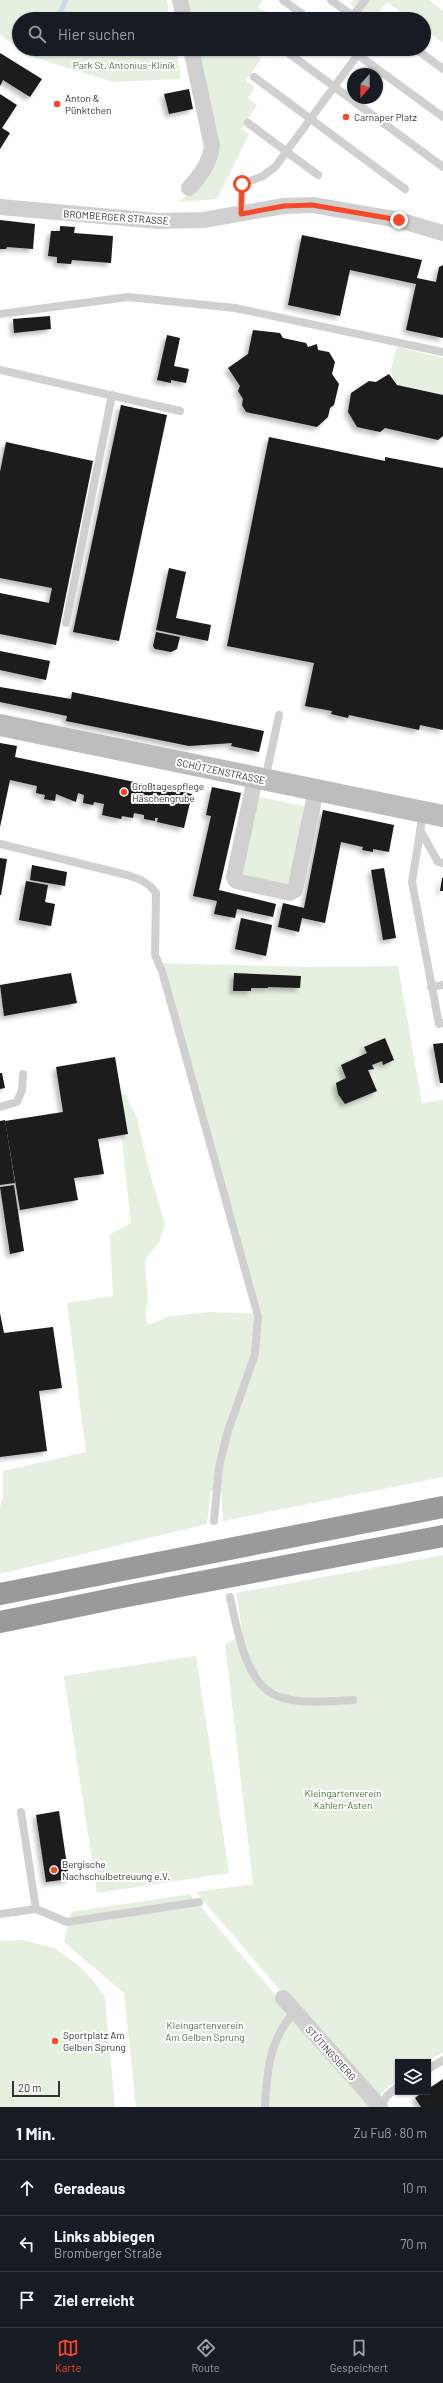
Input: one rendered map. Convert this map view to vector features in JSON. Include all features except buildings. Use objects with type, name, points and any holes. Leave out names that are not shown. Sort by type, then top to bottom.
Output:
[{"type":"highway","points":[[0,1594],[443,1508]]},
{"type":"highway","points":[[0,1622],[443,1536]]},
{"type":"street","points":[[180,0],[183,12]]},
{"type":"street","points":[[189,188],[202,174],[209,160],[212,146],[193,56]]},
{"type":"street","name":"BROMBERGER STRASSE","points":[[0,207],[158,221],[204,220],[284,206],[312,205],[399,220],[443,233]]},
{"type":"street","name":"SCHÜTZENSTRASSE","points":[[0,725],[316,790],[429,820]]},
{"type":"street","points":[[260,779],[234,877],[236,881],[290,893],[295,890],[316,790]]},
{"type":"street","name":"STÜTINGSBERG","points":[[282,1998],[380,2107]]},
{"type":"lane","points":[[284,0],[300,12]]},
{"type":"lane","points":[[331,0],[347,12]]},
{"type":"lane","points":[[358,12],[364,0]]},
{"type":"lane","points":[[292,56],[443,167]]},
{"type":"lane","points":[[241,214],[242,184],[262,176],[275,167],[357,56]]},
{"type":"lane","points":[[365,56],[443,117]]},
{"type":"lane","points":[[425,56],[443,69]]},
{"type":"lane","points":[[254,77],[405,189]]},
{"type":"lane","points":[[248,123],[318,175]]},
{"type":"lane","points":[[0,314],[128,297],[235,308],[443,352]]},
{"type":"lane","points":[[0,370],[180,410]]},
{"type":"lane","points":[[66,623],[112,395]]},
{"type":"lane","points":[[260,779],[279,715]]},
{"type":"lane","points":[[429,820],[438,862],[443,863]]},
{"type":"lane","points":[[429,820],[412,882],[439,1024],[443,1023]]},
{"type":"lane","points":[[0,844],[137,878],[150,885],[156,893],[155,955],[162,971],[258,1316],[255,1354],[227,1434],[219,1467],[214,1521]]},
{"type":"lane","points":[[431,987],[443,985]]},
{"type":"lane","points":[[0,1107],[17,1102],[22,1090],[23,1074]]},
{"type":"lane","points":[[230,1597],[243,1651],[251,1669],[267,1691],[287,1700],[353,1700]]},
{"type":"lane","points":[[21,1812],[36,1909]]},
{"type":"lane","points":[[0,1914],[36,1909],[67,1922],[199,1902]]},
{"type":"lane","points":[[265,2107],[270,2055],[286,2021],[294,2012]]},
{"type":"lane","points":[[431,2067],[443,2060]]},
{"type":"lane","points":[[380,2107],[387,2096],[395,2089]]},
{"type":"green space","points":[[0,0],[167,0],[169,12],[12,12],[12,43],[0,35]]},
{"type":"green space","points":[[185,0],[263,0],[258,7],[266,12],[188,12]]},
{"type":"green space","points":[[353,0],[429,0],[443,11],[443,43],[431,34],[431,12],[401,12],[387,2],[379,12],[361,12],[350,4]]},
{"type":"green space","name":"Park St. Antonius-Klinik","points":[[33,56],[177,56],[181,79],[113,82]]},
{"type":"green space","points":[[196,56],[257,56],[261,59],[246,81],[255,87],[248,98],[257,105],[242,129],[249,134],[217,199],[179,202],[192,191],[214,161]]},
{"type":"green space","points":[[397,347],[443,358],[443,395],[397,385],[390,371]]},
{"type":"green space","points":[[256,796],[307,807],[289,886],[244,878],[240,873]]},
{"type":"green space","points":[[163,963],[304,967],[398,966],[422,1103],[443,1100],[443,1477],[223,1521],[221,1489],[211,1491],[207,1524],[0,1574],[0,1507],[3,1496],[3,1471],[86,1452],[67,1303],[113,1296],[110,1234],[131,1223],[117,1094],[125,1094],[137,1118],[148,1166],[165,1224],[159,1243],[147,1256],[145,1263],[148,1301],[145,1313],[148,1325],[170,1316],[211,1312],[262,1314]]},
{"type":"green space","name":"Kleingartenverein Kahlen-Asten","points":[[443,1555],[443,2052],[431,2060],[395,2059],[395,2082],[385,2089],[377,2099],[290,2002],[196,1892],[253,1884],[225,1644],[243,1635],[236,1593]]},
{"type":"green space","points":[[196,1656],[229,1873],[97,1893],[64,1676]]},
{"type":"green space","name":"Kleingartenverein Am Gelben Sprung","points":[[190,1894],[293,2016],[374,2107],[136,2107],[124,1993],[64,1942],[71,1912]]},
{"type":"green space","name":"Sportplatz Am Gelben Sprung","points":[[23,1940],[54,1948],[77,1964],[93,1980],[105,1997],[115,2107],[0,2107],[0,1941]]},
{"type":"waterway","points":[[60,12],[66,0]]},
{"type":"place","name":"Anton & Pünktchen","points":[[57,104]]},
{"type":"place","name":"Carnaper Platz","points":[[346,117]]},
{"type":"place","name":"Großtagespflege Häschengrube","points":[[124,792]]},
{"type":"place","name":"Bergische Nachschulbetreuung e.V.","points":[[54,1870]]},
{"type":"place","name":"Sportplatz Am Gelben Sprung","points":[[55,2041]]},
{"type":"route","points":[[242,184],[241,214],[284,206],[312,205],[399,220]]}]
